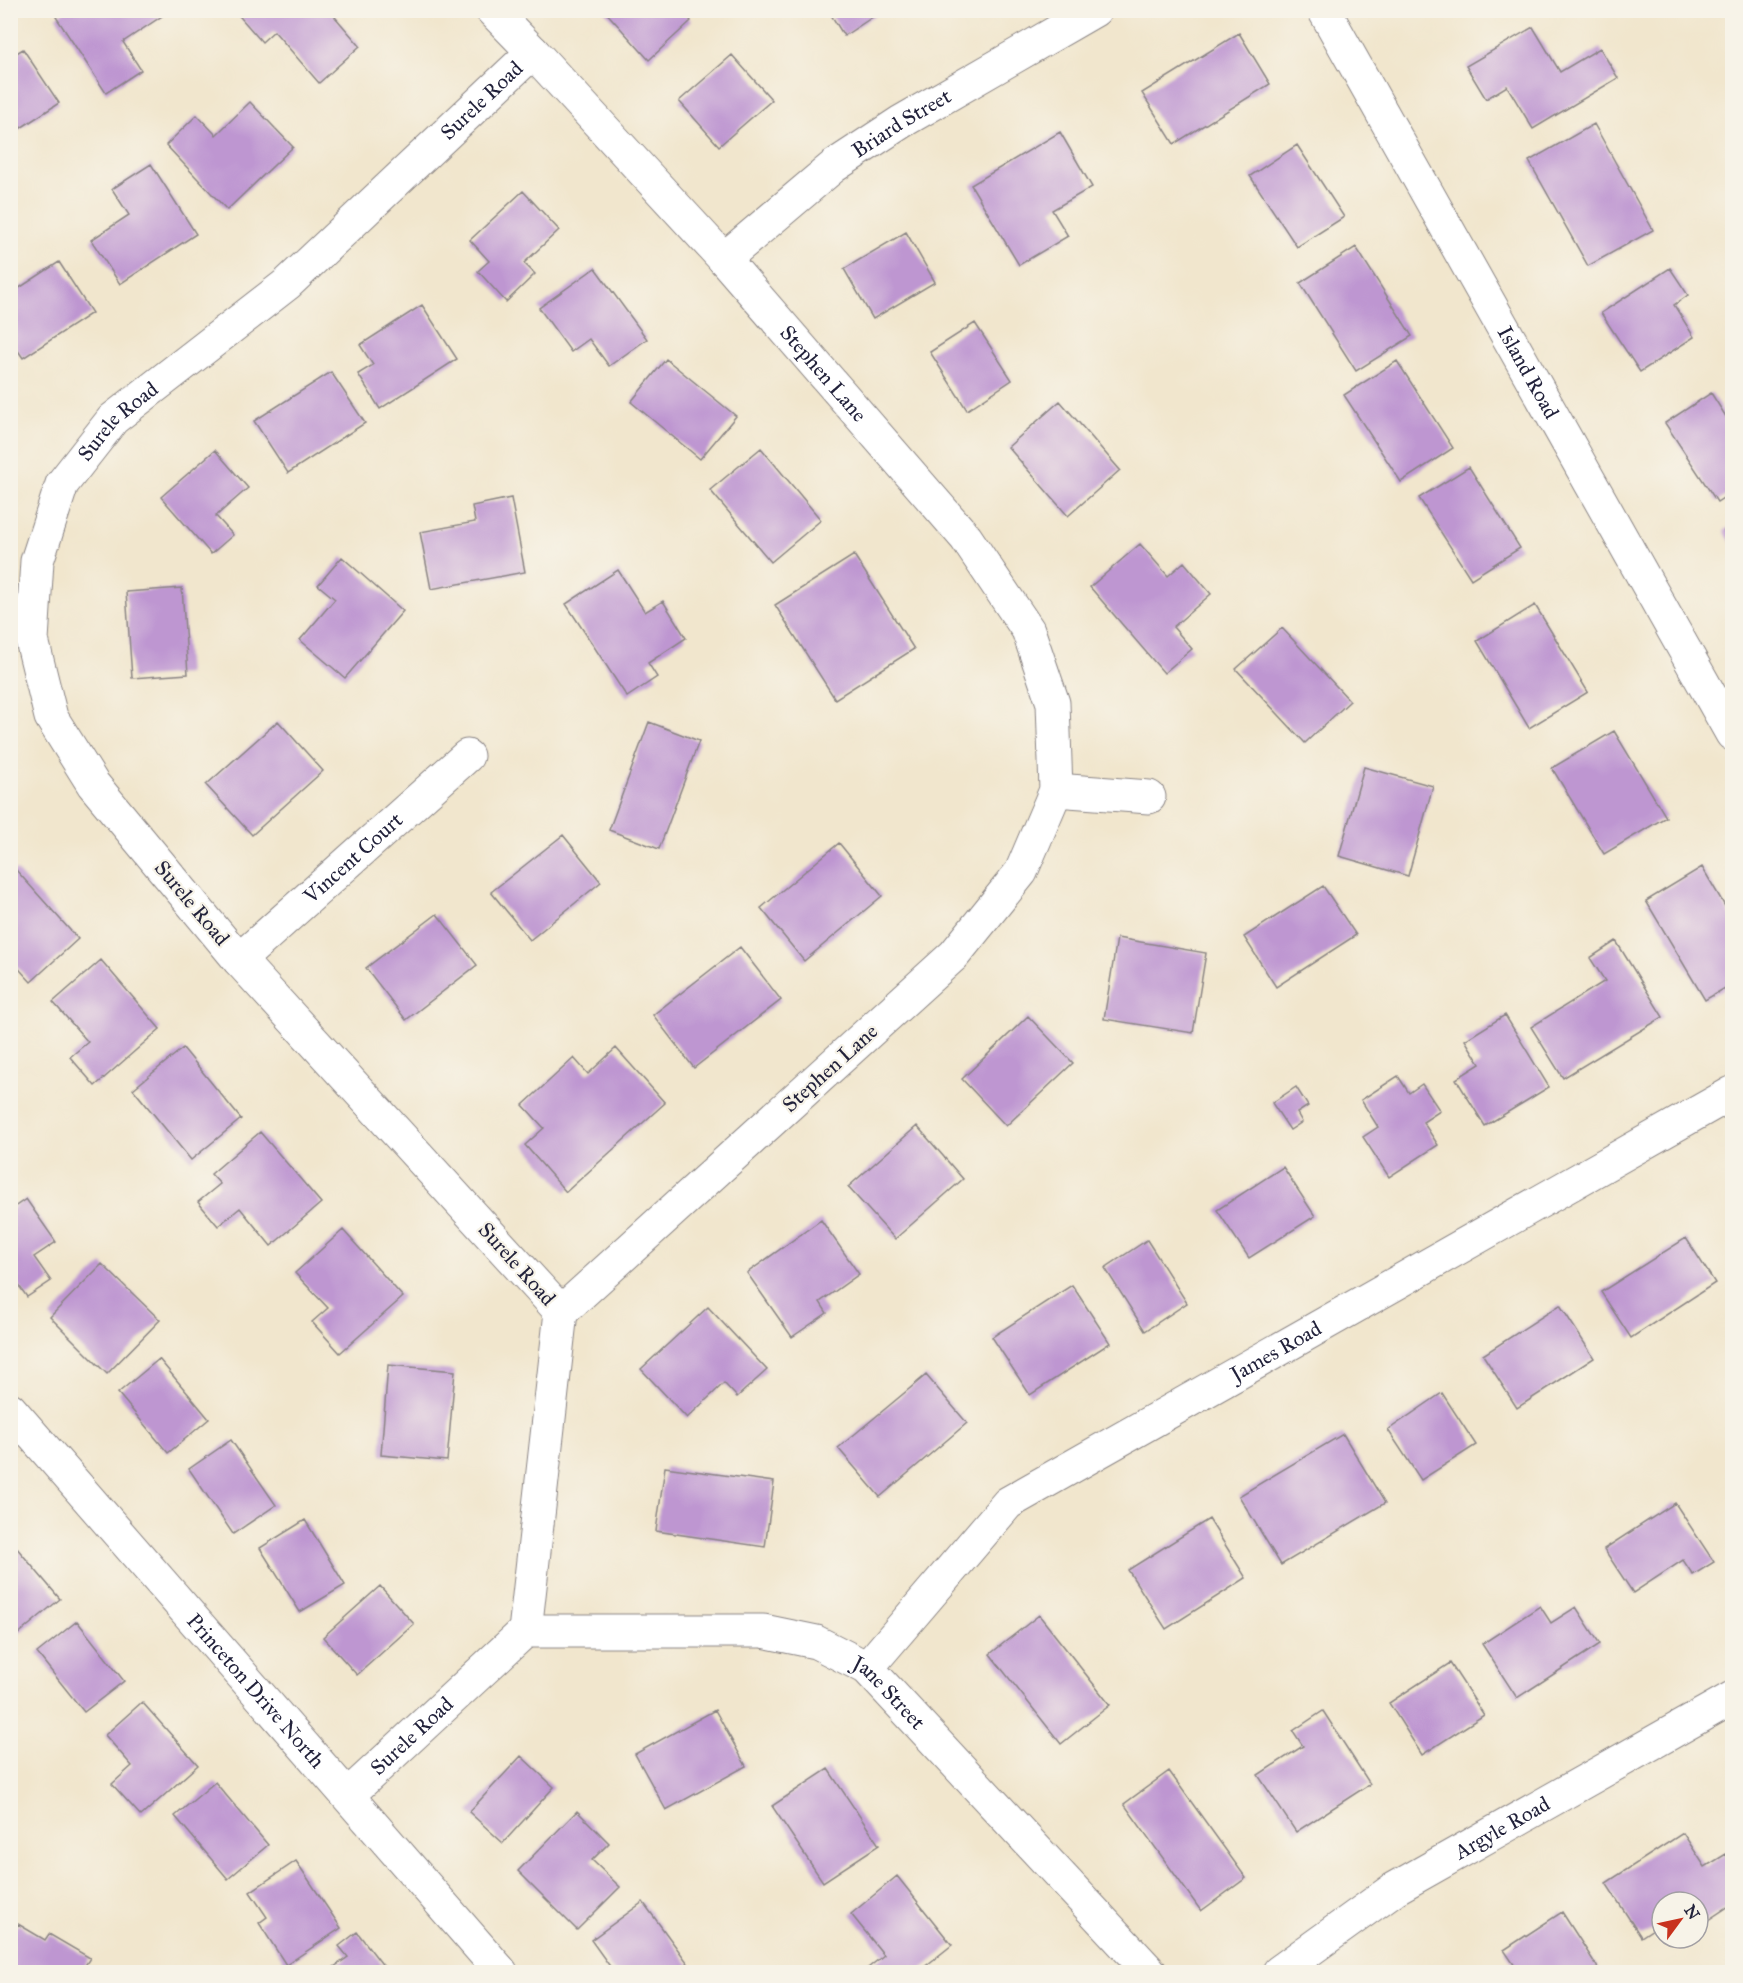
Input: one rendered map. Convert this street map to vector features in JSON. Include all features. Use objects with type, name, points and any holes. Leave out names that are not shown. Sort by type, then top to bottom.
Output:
[{"type":"street","name":"Stephen Lane","points":[[492,10],[724,258],[966,538],[1028,630],[1053,703],[1056,790],[1021,872],[954,955],[561,1312]]},
{"type":"street","name":"Briard Street","points":[[724,258],[834,166],[901,122],[1095,10]]},
{"type":"street","name":"Island Road","points":[[1324,10],[1732,734]]},
{"type":"street","name":"Surele Road","points":[[348,1796],[525,1631],[561,1312],[239,960],[93,784],[51,717],[32,640],[37,561],[62,484],[113,419],[287,284],[533,52]]},
{"type":"street","name":"Vincent Court","points":[[239,960],[467,756]]},
{"type":"street","points":[[1056,790],[1149,797]]},
{"type":"street","name":"James Road","points":[[867,1668],[1008,1503],[1732,1093]]},
{"type":"street","name":"Princeton Drive North","points":[[10,1409],[501,1972]]},
{"type":"street","name":"Jane Street","points":[[525,1631],[763,1631],[816,1642],[867,1668],[1150,1972]]},
{"type":"street","name":"Argyle Road","points":[[1279,1972],[1394,1889],[1732,1698]]},
{"type":"building","points":[[66,10],[158,10],[162,16],[123,42],[141,70],[106,93],[56,17]]},
{"type":"building","points":[[234,10],[329,10],[360,46],[319,83],[274,31],[262,42]]},
{"type":"building","points":[[604,10],[682,10],[691,21],[649,60]]},
{"type":"building","points":[[828,10],[883,10],[844,36]]},
{"type":"building","points":[[1426,10],[1438,10],[1430,16]]},
{"type":"building","points":[[1533,27],[1560,72],[1600,48],[1618,78],[1533,129],[1507,86],[1486,99],[1466,66]]},
{"type":"building","points":[[1239,33],[1270,84],[1174,144],[1142,93]]},
{"type":"building","points":[[23,49],[59,103],[10,135],[10,57]]},
{"type":"building","points":[[732,55],[772,100],[719,146],[679,101]]},
{"type":"building","points":[[250,102],[293,147],[227,210],[166,145],[197,115],[216,135]]},
{"type":"building","points":[[1594,124],[1653,230],[1588,266],[1529,161]]},
{"type":"building","points":[[1060,132],[1092,187],[1052,210],[1068,236],[1019,265],[971,185]]},
{"type":"building","points":[[1297,145],[1344,217],[1297,247],[1250,176]]},
{"type":"building","points":[[151,164],[196,234],[120,284],[91,240],[129,215],[112,189]]},
{"type":"building","points":[[523,191],[559,230],[524,263],[535,274],[506,302],[478,271],[489,261],[470,240]]},
{"type":"building","points":[[906,232],[935,282],[873,319],[844,269]]},
{"type":"building","points":[[1356,247],[1412,336],[1356,371],[1300,283]]},
{"type":"building","points":[[59,262],[92,313],[23,358],[10,339],[10,294]]},
{"type":"building","points":[[595,268],[647,339],[609,366],[589,339],[571,352],[539,308]]},
{"type":"building","points":[[1670,268],[1688,295],[1674,305],[1694,337],[1640,372],[1601,313]]},
{"type":"building","points":[[422,305],[457,359],[380,409],[358,374],[373,365],[360,345]]},
{"type":"building","points":[[975,323],[1012,380],[967,410],[930,352]]},
{"type":"building","points":[[666,359],[736,416],[700,459],[631,402]]},
{"type":"building","points":[[1397,361],[1453,448],[1401,482],[1344,395]]},
{"type":"building","points":[[331,372],[365,423],[288,473],[254,421]]},
{"type":"building","points":[[1711,393],[1732,426],[1732,465],[1728,468],[1732,474],[1732,492],[1717,502],[1665,423]]},
{"type":"building","points":[[1060,401],[1120,470],[1068,516],[1008,447]]},
{"type":"building","points":[[761,448],[821,520],[771,562],[710,490]]},
{"type":"building","points":[[215,450],[248,488],[216,516],[233,535],[211,554],[161,497]]},
{"type":"building","points":[[1469,467],[1520,548],[1471,579],[1419,498]]},
{"type":"building","points":[[511,498],[525,572],[431,589],[420,532],[475,522],[472,506]]},
{"type":"building","points":[[1732,525],[1732,544],[1724,531]]},
{"type":"building","points":[[1140,544],[1168,576],[1184,562],[1211,594],[1173,627],[1192,649],[1164,673],[1090,587]]},
{"type":"building","points":[[854,555],[914,649],[835,699],[775,605]]},
{"type":"building","points":[[342,557],[403,611],[345,678],[300,640],[335,599],[318,585]]},
{"type":"building","points":[[618,570],[645,612],[663,601],[686,638],[648,663],[657,677],[627,697],[566,604]]},
{"type":"building","points":[[182,588],[188,674],[132,678],[126,592]]},
{"type":"building","points":[[1535,605],[1588,692],[1529,728],[1477,641]]},
{"type":"building","points":[[1282,628],[1350,701],[1305,743],[1236,669]]},
{"type":"building","points":[[278,721],[323,771],[252,835],[206,785]]},
{"type":"building","points":[[649,722],[699,741],[659,849],[609,830]]},
{"type":"building","points":[[1614,731],[1666,817],[1604,854],[1552,768]]},
{"type":"building","points":[[1364,767],[1433,786],[1408,876],[1339,856]]},
{"type":"building","points":[[563,835],[601,882],[530,940],[491,892]]},
{"type":"building","points":[[839,843],[882,896],[804,961],[761,908]]},
{"type":"building","points":[[1702,867],[1732,918],[1732,984],[1705,1000],[1646,901]]},
{"type":"building","points":[[16,870],[78,939],[31,982],[10,959],[10,874]]},
{"type":"building","points":[[1323,886],[1356,935],[1276,987],[1244,937]]},
{"type":"building","points":[[437,914],[477,965],[406,1020],[366,968]]},
{"type":"building","points":[[1117,938],[1206,953],[1193,1033],[1104,1019]]},
{"type":"building","points":[[1616,941],[1663,1017],[1563,1078],[1531,1027],[1605,981],[1590,958]]},
{"type":"building","points":[[740,947],[781,1000],[694,1068],[653,1015]]},
{"type":"building","points":[[101,960],[160,1029],[95,1086],[70,1057],[88,1042],[53,1002]]},
{"type":"building","points":[[1505,1015],[1549,1087],[1485,1126],[1456,1079],[1480,1064],[1465,1040]]},
{"type":"building","points":[[1028,1016],[1073,1063],[1006,1126],[962,1079]]},
{"type":"building","points":[[183,1048],[241,1119],[191,1160],[133,1089]]},
{"type":"building","points":[[616,1048],[665,1103],[566,1192],[525,1145],[544,1128],[523,1105],[574,1058],[588,1074]]},
{"type":"building","points":[[1398,1076],[1409,1093],[1422,1084],[1440,1111],[1423,1122],[1438,1145],[1389,1177],[1363,1137],[1378,1127],[1361,1100]]},
{"type":"building","points":[[1296,1087],[1308,1106],[1297,1113],[1302,1122],[1290,1130],[1272,1103]]},
{"type":"building","points":[[917,1126],[963,1179],[895,1239],[848,1187]]},
{"type":"building","points":[[260,1132],[321,1203],[271,1246],[240,1208],[218,1226],[198,1202],[220,1184],[211,1174]]},
{"type":"building","points":[[1283,1167],[1315,1216],[1249,1258],[1217,1210]]},
{"type":"building","points":[[26,1199],[56,1242],[34,1257],[51,1281],[27,1297],[10,1273],[10,1210]]},
{"type":"building","points":[[821,1220],[859,1274],[820,1302],[827,1313],[792,1337],[747,1273]]},
{"type":"building","points":[[343,1230],[403,1297],[340,1353],[312,1322],[328,1308],[295,1273]]},
{"type":"building","points":[[1686,1238],[1715,1283],[1631,1338],[1601,1292]]},
{"type":"building","points":[[1147,1240],[1187,1303],[1145,1331],[1105,1268]]},
{"type":"building","points":[[102,1264],[160,1320],[107,1374],[50,1317]]},
{"type":"building","points":[[1072,1285],[1110,1343],[1030,1395],[992,1337]]},
{"type":"building","points":[[1560,1305],[1594,1358],[1517,1408],[1483,1355]]},
{"type":"building","points":[[708,1307],[767,1370],[737,1397],[724,1383],[687,1418],[641,1369]]},
{"type":"building","points":[[159,1359],[209,1419],[168,1453],[118,1393]]},
{"type":"building","points":[[388,1365],[455,1371],[447,1461],[381,1455]]},
{"type":"building","points":[[926,1375],[967,1423],[880,1497],[838,1448]]},
{"type":"building","points":[[1442,1393],[1476,1445],[1421,1480],[1388,1430]]},
{"type":"building","points":[[1343,1434],[1385,1503],[1281,1565],[1239,1496]]},
{"type":"building","points":[[231,1440],[276,1505],[233,1534],[189,1469]]},
{"type":"building","points":[[665,1467],[774,1482],[765,1547],[656,1531]]},
{"type":"building","points":[[1675,1503],[1714,1562],[1693,1575],[1683,1560],[1633,1593],[1604,1549]]},
{"type":"building","points":[[1209,1519],[1246,1578],[1166,1629],[1128,1570]]},
{"type":"building","points":[[305,1520],[345,1585],[300,1612],[260,1548]]},
{"type":"building","points":[[10,1540],[60,1599],[10,1641]]},
{"type":"building","points":[[380,1586],[414,1624],[357,1675],[323,1637]]},
{"type":"building","points":[[1540,1606],[1551,1623],[1576,1607],[1600,1644],[1517,1698],[1482,1644]]},
{"type":"building","points":[[1039,1615],[1110,1705],[1061,1744],[990,1654]]},
{"type":"building","points":[[77,1621],[124,1681],[84,1712],[37,1653]]},
{"type":"building","points":[[1450,1663],[1484,1715],[1422,1755],[1389,1703]]},
{"type":"building","points":[[142,1702],[198,1765],[141,1816],[112,1784],[132,1766],[105,1735]]},
{"type":"building","points":[[715,1710],[746,1766],[666,1810],[635,1754]]},
{"type":"building","points":[[1323,1711],[1370,1784],[1296,1832],[1258,1775],[1303,1746],[1293,1731]]},
{"type":"building","points":[[521,1756],[554,1787],[503,1843],[469,1812]]},
{"type":"building","points":[[828,1769],[879,1845],[823,1882],[772,1806]]},
{"type":"building","points":[[1169,1771],[1246,1878],[1201,1911],[1124,1804]]},
{"type":"building","points":[[215,1782],[268,1845],[228,1879],[175,1816]]},
{"type":"building","points":[[577,1811],[609,1843],[592,1860],[620,1887],[577,1930],[518,1871]]},
{"type":"building","points":[[1683,1833],[1705,1867],[1726,1854],[1732,1864],[1732,1904],[1710,1919],[1710,1890],[1650,1890],[1650,1931],[1641,1937],[1606,1883]]},
{"type":"building","points":[[296,1861],[341,1928],[286,1965],[259,1923],[267,1917],[250,1892]]},
{"type":"building","points":[[897,1876],[952,1945],[918,1972],[863,1972],[884,1955],[851,1914]]},
{"type":"building","points":[[643,1902],[690,1966],[682,1972],[614,1972],[591,1940]]},
{"type":"building","points":[[1562,1912],[1598,1968],[1591,1972],[1519,1972],[1504,1950]]},
{"type":"building","points":[[18,1924],[45,1940],[49,1934],[90,1958],[81,1972],[10,1972],[10,1937]]},
{"type":"building","points":[[357,1932],[388,1972],[327,1972],[348,1957],[339,1946]]}]
